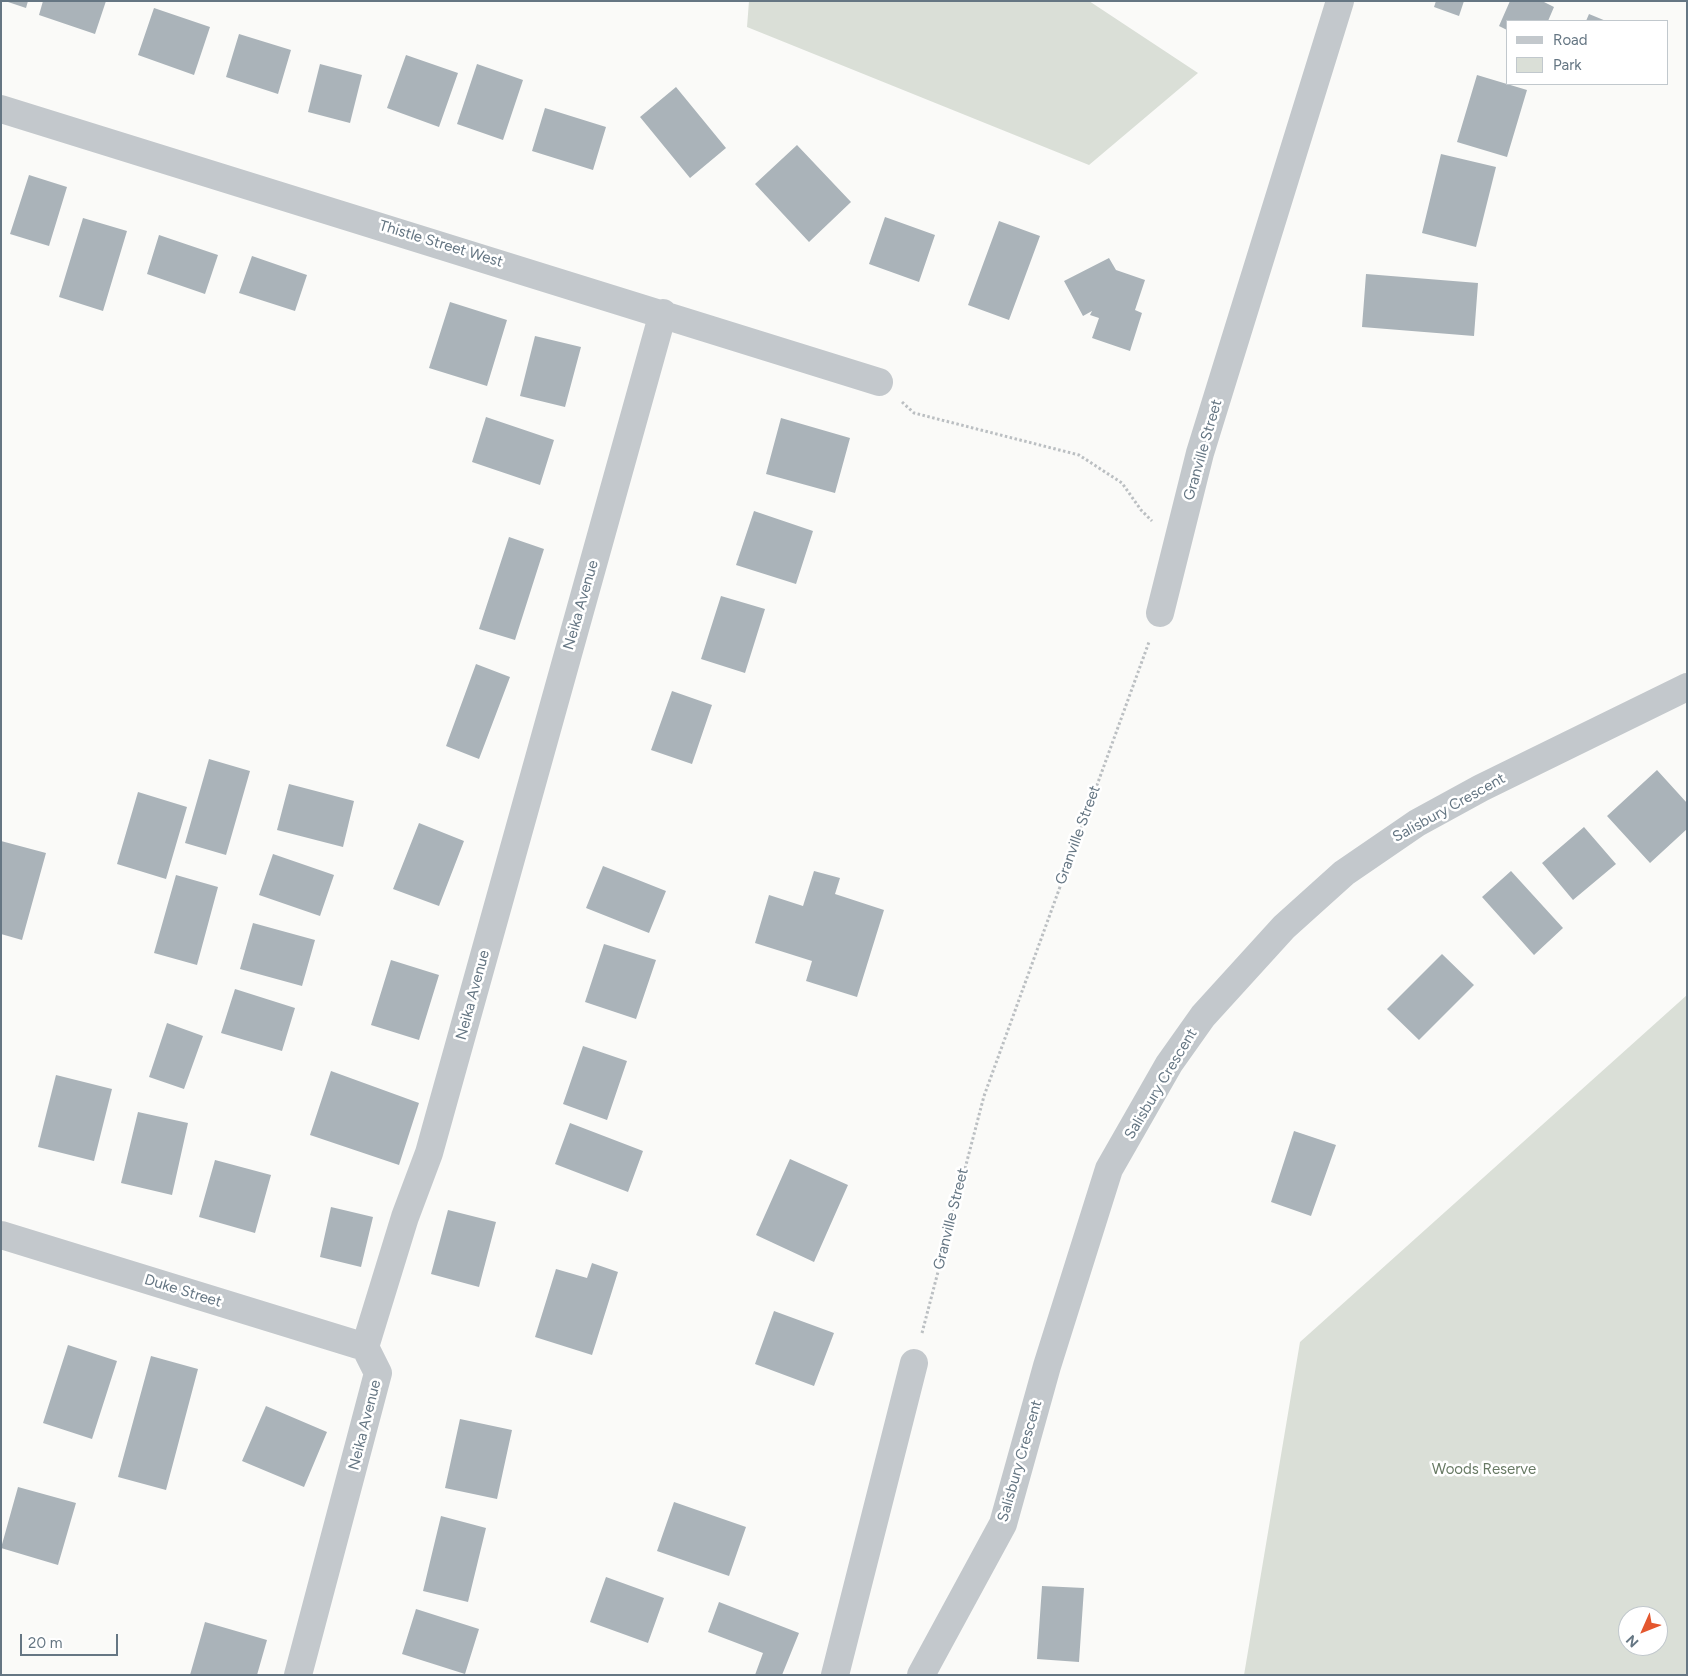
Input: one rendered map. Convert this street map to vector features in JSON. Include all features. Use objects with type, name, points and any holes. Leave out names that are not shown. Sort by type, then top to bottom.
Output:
[{"type":"street","name":"Granville Street","points":[[1160,613],[1200,453],[1340,1]]},
{"type":"street","name":"Thistle Street West","points":[[1,109],[663,313],[879,382]]},
{"type":"street","name":"Neika Avenue","points":[[298,1675],[378,1373],[365,1347],[405,1217],[429,1153],[663,313]]},
{"type":"street","name":"Salisbury Crescent","points":[[921,1675],[1003,1524],[1047,1366],[1109,1170],[1169,1064],[1203,1016],[1284,927],[1344,873],[1417,824],[1481,788],[1687,687]]},
{"type":"street","name":"Duke Street","points":[[1,1235],[365,1347]]},
{"type":"street","points":[[836,1675],[914,1363]]},
{"type":"path","points":[[879,382],[914,413],[1079,455],[1122,483],[1141,510],[1156,525],[1180,534]]},
{"type":"path","name":"Granville Street","points":[[914,1363],[984,1096],[1160,613]]},
{"type":"green space","points":[[749,1],[1089,1],[1198,73],[1089,165],[747,27]]},
{"type":"green space","name":"Woods Reserve","points":[[1687,995],[1687,1675],[1244,1675],[1300,1342]]},
{"type":"building","points":[[5,1],[28,1],[26,8]]},
{"type":"building","points":[[43,1],[106,1],[95,34],[39,15]]},
{"type":"building","points":[[1436,1],[1464,1],[1459,16],[1434,7]]},
{"type":"building","points":[[1510,1],[1542,1],[1554,7],[1548,20],[1506,20],[1506,30],[1499,26]]},
{"type":"building","points":[[154,8],[210,27],[194,75],[138,55]]},
{"type":"building","points":[[1589,14],[1604,20],[1586,20]]},
{"type":"building","points":[[239,34],[291,50],[278,94],[226,77]]},
{"type":"building","points":[[406,55],[458,73],[439,127],[387,108]]},
{"type":"building","points":[[320,64],[362,75],[350,123],[308,112]]},
{"type":"building","points":[[477,64],[523,80],[503,140],[457,124]]},
{"type":"building","points":[[1477,75],[1527,90],[1507,157],[1457,142]]},
{"type":"building","points":[[676,87],[726,148],[690,178],[640,117]]},
{"type":"building","points":[[545,108],[606,127],[593,170],[532,151]]},
{"type":"building","points":[[797,145],[851,202],[809,242],[755,184]]},
{"type":"building","points":[[1441,154],[1496,167],[1476,247],[1422,233]]},
{"type":"building","points":[[29,175],[67,187],[49,246],[10,234]]},
{"type":"building","points":[[885,217],[935,235],[919,282],[869,264]]},
{"type":"building","points":[[83,218],[127,231],[103,311],[59,297]]},
{"type":"building","points":[[999,221],[1040,236],[1009,320],[968,305]]},
{"type":"building","points":[[159,235],[218,255],[205,294],[147,274]]},
{"type":"building","points":[[252,256],[307,275],[295,311],[239,293]]},
{"type":"building","points":[[1109,258],[1116,270],[1145,280],[1135,310],[1142,313],[1130,351],[1092,338],[1099,318],[1090,315],[1092,311],[1083,316],[1064,281]]},
{"type":"building","points":[[1366,274],[1478,283],[1474,336],[1362,327]]},
{"type":"building","points":[[450,302],[507,320],[487,386],[429,368]]},
{"type":"building","points":[[535,336],[581,347],[565,407],[520,396]]},
{"type":"building","points":[[486,417],[554,440],[540,485],[472,462]]},
{"type":"building","points":[[781,418],[850,438],[835,493],[766,474]]},
{"type":"building","points":[[754,511],[813,531],[796,584],[736,565]]},
{"type":"building","points":[[509,537],[544,549],[515,640],[479,629]]},
{"type":"building","points":[[721,596],[765,609],[745,673],[701,659]]},
{"type":"building","points":[[476,664],[510,677],[479,759],[446,746]]},
{"type":"building","points":[[672,691],[712,705],[692,764],[651,750]]},
{"type":"building","points":[[209,759],[250,771],[226,855],[185,843]]},
{"type":"building","points":[[1657,770],[1687,803],[1687,829],[1650,863],[1607,816]]},
{"type":"building","points":[[289,784],[354,801],[343,847],[277,830]]},
{"type":"building","points":[[138,792],[187,807],[166,879],[117,864]]},
{"type":"building","points":[[419,823],[464,841],[439,906],[393,889]]},
{"type":"building","points":[[1584,827],[1616,864],[1573,900],[1542,863]]},
{"type":"building","points":[[1,841],[46,853],[22,940],[1,934]]},
{"type":"building","points":[[273,854],[334,875],[320,916],[259,895]]},
{"type":"building","points":[[603,866],[666,891],[649,933],[586,908]]},
{"type":"building","points":[[814,871],[840,878],[835,894],[884,910],[857,997],[806,981],[812,961],[755,943],[769,895],[803,906]]},
{"type":"building","points":[[1511,871],[1563,928],[1534,955],[1482,897]]},
{"type":"building","points":[[176,875],[218,887],[197,965],[154,953]]},
{"type":"building","points":[[253,923],[315,940],[302,986],[240,969]]},
{"type":"building","points":[[604,944],[656,960],[636,1019],[585,1002]]},
{"type":"building","points":[[1442,954],[1474,985],[1419,1040],[1387,1009]]},
{"type":"building","points":[[391,960],[439,975],[419,1040],[371,1025]]},
{"type":"building","points":[[235,989],[295,1008],[282,1051],[221,1033]]},
{"type":"building","points":[[167,1023],[203,1036],[184,1089],[149,1077]]},
{"type":"building","points":[[583,1046],[627,1061],[607,1120],[563,1104]]},
{"type":"building","points":[[331,1071],[419,1103],[399,1165],[310,1135]]},
{"type":"building","points":[[56,1075],[112,1089],[94,1161],[38,1147]]},
{"type":"building","points":[[138,1112],[188,1123],[172,1195],[121,1183]]},
{"type":"building","points":[[570,1123],[643,1151],[628,1192],[555,1164]]},
{"type":"building","points":[[1294,1131],[1336,1145],[1311,1216],[1271,1202]]},
{"type":"building","points":[[790,1159],[848,1185],[814,1262],[756,1235]]},
{"type":"building","points":[[215,1160],[271,1175],[255,1233],[199,1217]]},
{"type":"building","points":[[331,1207],[373,1217],[361,1267],[320,1257]]},
{"type":"building","points":[[448,1210],[496,1222],[479,1287],[431,1274]]},
{"type":"building","points":[[592,1263],[618,1272],[592,1355],[535,1337],[556,1269],[587,1278]]},
{"type":"building","points":[[774,1311],[834,1333],[814,1386],[755,1364]]},
{"type":"building","points":[[68,1345],[117,1361],[92,1439],[43,1423]]},
{"type":"building","points":[[151,1356],[198,1369],[166,1490],[118,1477]]},
{"type":"building","points":[[266,1406],[327,1432],[304,1487],[242,1461]]},
{"type":"building","points":[[460,1419],[512,1430],[497,1499],[445,1488]]},
{"type":"building","points":[[18,1487],[76,1503],[58,1565],[1,1548]]},
{"type":"building","points":[[674,1502],[746,1527],[729,1576],[657,1551]]},
{"type":"building","points":[[441,1516],[486,1528],[468,1602],[423,1591]]},
{"type":"building","points":[[606,1577],[664,1598],[648,1643],[590,1622]]},
{"type":"building","points":[[1042,1586],[1084,1588],[1079,1662],[1037,1659]]},
{"type":"building","points":[[719,1602],[799,1633],[782,1675],[755,1675],[763,1653],[708,1632]]},
{"type":"building","points":[[416,1609],[479,1629],[465,1674],[402,1654]]},
{"type":"building","points":[[205,1622],[267,1640],[257,1675],[190,1675]]}]
